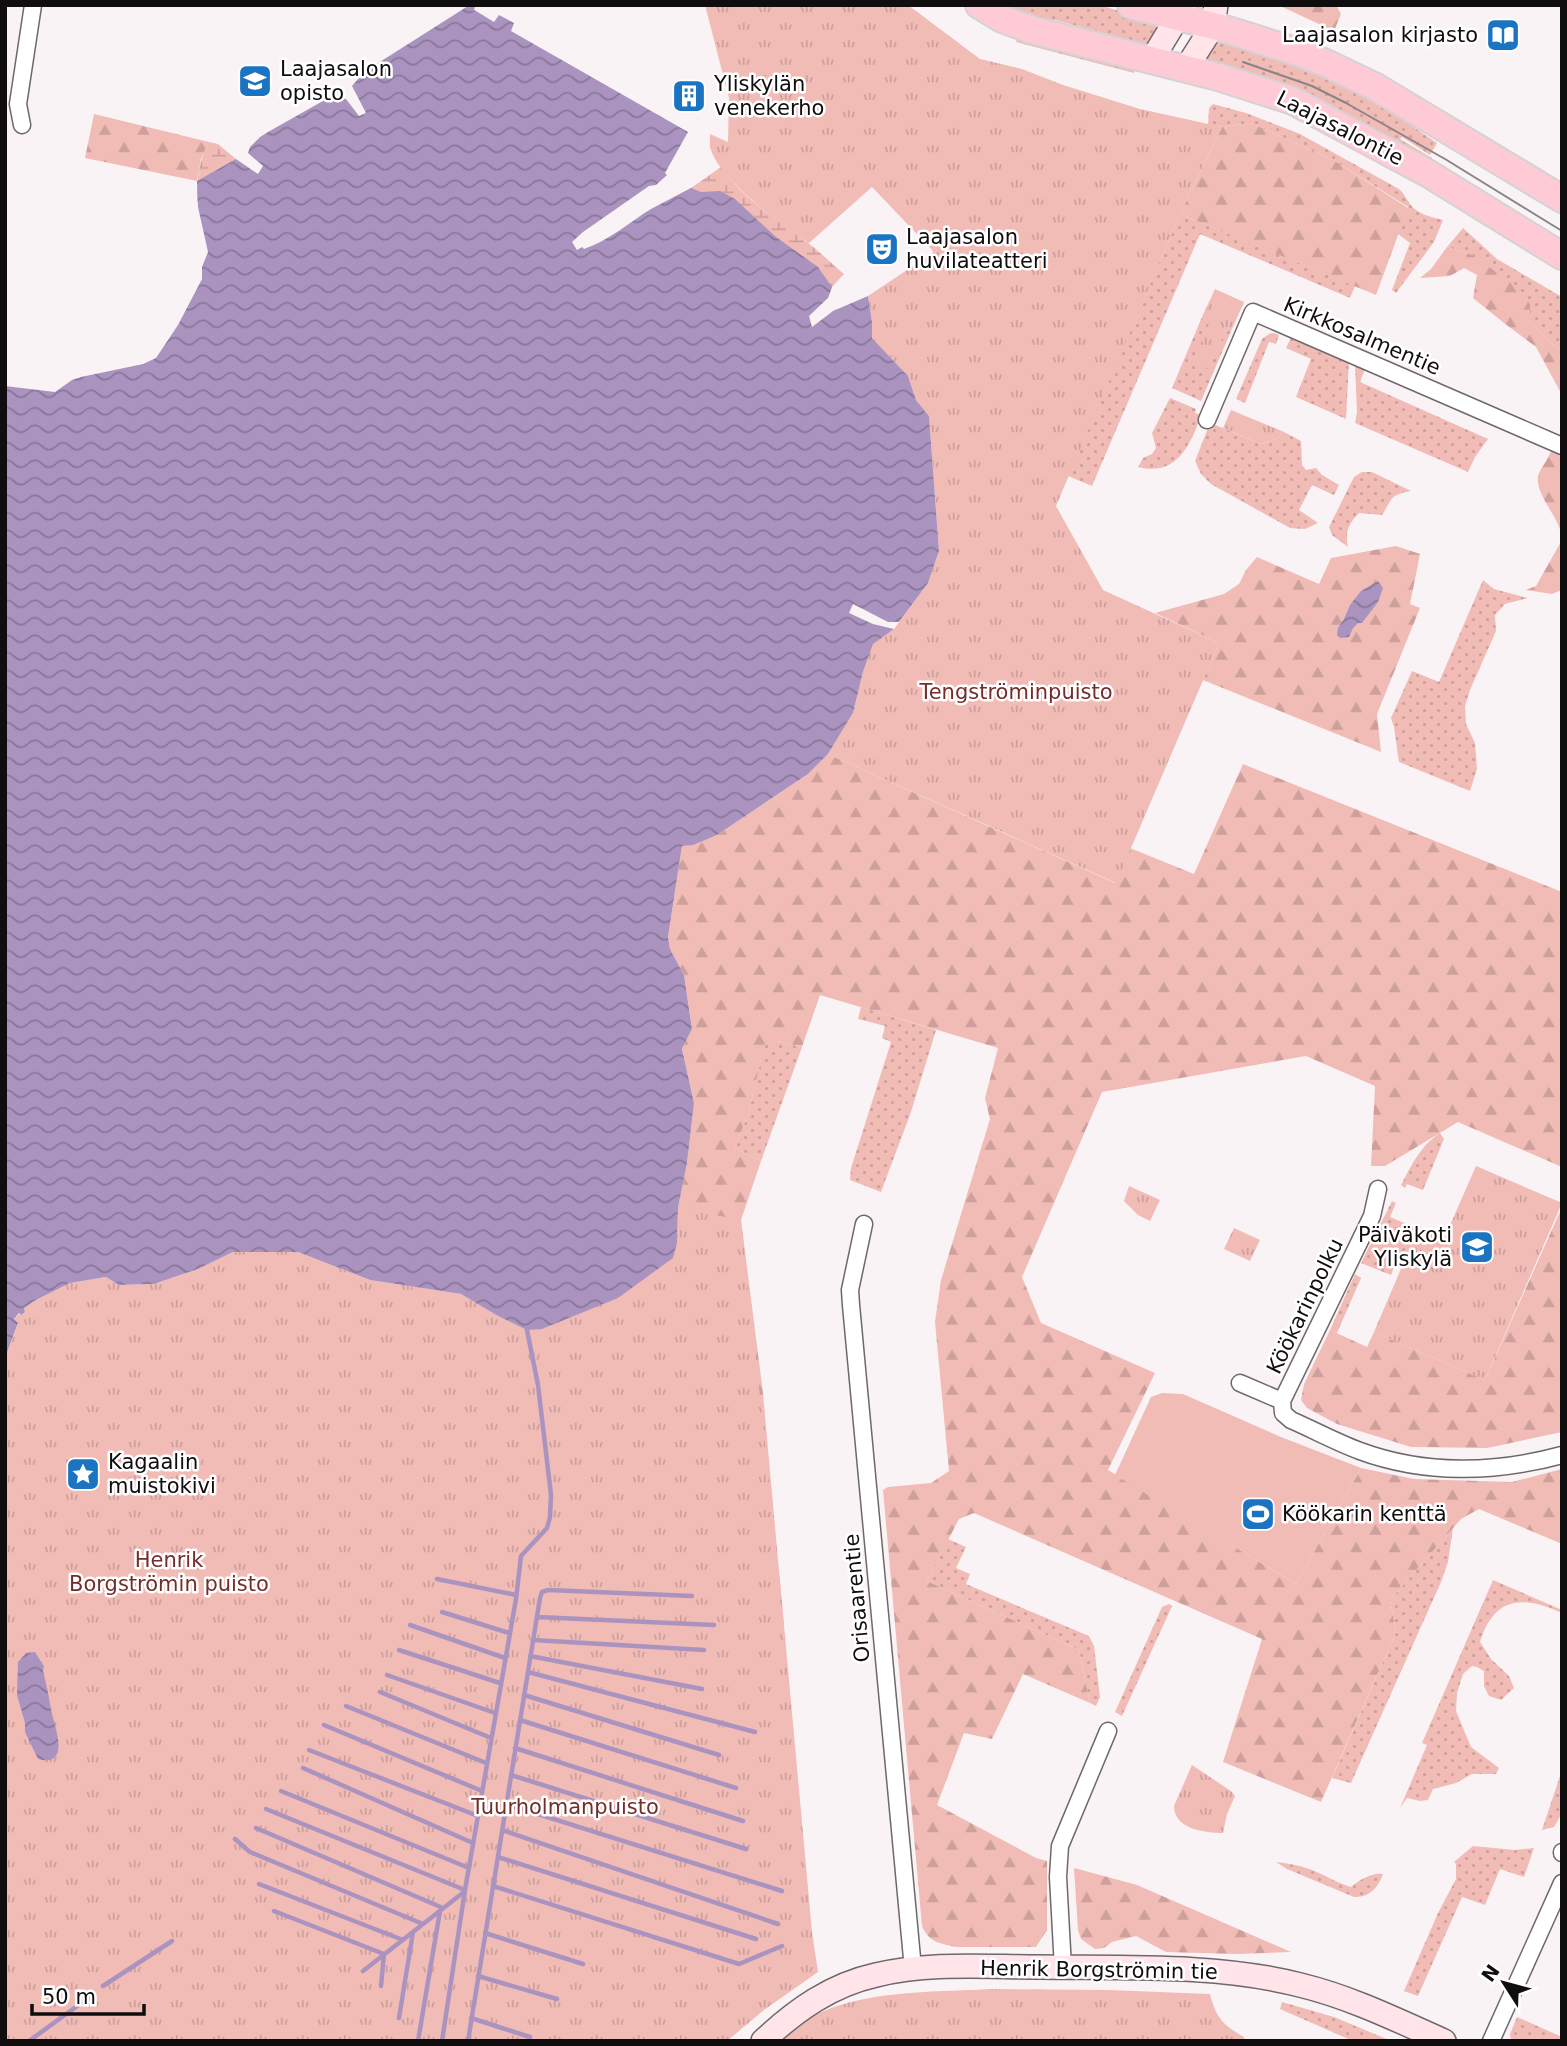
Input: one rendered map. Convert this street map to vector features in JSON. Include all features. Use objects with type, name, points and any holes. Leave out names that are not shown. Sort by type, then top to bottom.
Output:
[{"type":"main road","name":"Laajasalontie","points":[[979,5],[1002,19],[1032,30],[1258,89],[1307,107],[1429,174],[1562,256]]},
{"type":"main road","points":[[1131,5],[1214,16],[1377,87],[1562,199]]},
{"type":"street","points":[[22,125],[18,104],[33,5]]},
{"type":"street","points":[[1151,61],[1182,12]]},
{"type":"street","points":[[1185,70],[1214,16]]},
{"type":"street","name":"Kirkkosalmentie","points":[[1207,421],[1253,312],[1562,446]]},
{"type":"street","name":"Köökarinpolku","points":[[1282,1401],[1372,1216],[1378,1189]]},
{"type":"street","name":"Orisaarentie","points":[[864,1224],[850,1290],[913,1969]]},
{"type":"street","points":[[1240,1383],[1282,1401],[1283,1413],[1291,1420],[1361,1451],[1406,1463],[1445,1468],[1501,1468],[1531,1464],[1562,1455]]},
{"type":"street","points":[[1063,1968],[1058,1877],[1060,1846],[1108,1731]]},
{"type":"street","points":[[1491,2041],[1562,1883]]},
{"type":"street","name":"Henrik Borgströmin tie","points":[[763,2041],[802,2007],[831,1990],[877,1974],[935,1967],[1206,1972],[1255,1976],[1334,1994],[1444,2041]]},
{"type":"green space","name":"Tengströminpuisto","points":[[705,5],[908,5],[980,59],[1022,69],[1140,109],[1222,127],[1180,214],[1056,506],[1103,590],[1219,643],[1116,883],[828,754],[853,713],[873,643],[894,629],[928,583],[939,551],[929,416],[916,400],[908,376],[872,338],[868,296],[934,252],[872,187],[809,243],[739,188],[717,162],[710,147],[710,134],[728,142],[729,98]]},
{"type":"green space","points":[[994,5],[1099,5],[1164,24],[1151,46],[1055,20],[1026,18]]},
{"type":"green space","points":[[1278,5],[1336,5],[1341,14],[1334,31]]},
{"type":"green space","points":[[1018,34],[1136,66],[1134,73],[1016,42]]},
{"type":"green space","points":[[1221,38],[1330,74],[1444,138],[1441,143],[1409,124],[1437,143],[1430,155],[1402,137],[1400,139],[1432,158],[1429,163],[1203,65]]},
{"type":"green space","points":[[1213,104],[1246,113],[1300,134],[1399,189],[1420,213],[1443,220],[1434,242],[1396,293],[1392,290],[1410,243],[1398,234],[1408,207],[1335,161],[1251,123],[1222,127],[1208,125],[1209,108]]},
{"type":"green space","points":[[94,114],[209,142],[201,159],[197,181],[85,158]]},
{"type":"green space","points":[[1251,123],[1335,161],[1408,208],[1376,295],[1180,214],[1222,127]]},
{"type":"green space","points":[[209,142],[218,144],[236,159],[229,173],[197,202],[202,157]]},
{"type":"green space","points":[[721,167],[750,198],[844,274],[832,287],[828,298],[672,198]]},
{"type":"green space","points":[[1180,214],[1355,286],[1350,298],[1200,234],[1092,486],[1068,476]]},
{"type":"green space","points":[[1463,228],[1497,259],[1562,297],[1562,351],[1546,339],[1530,321],[1530,304],[1473,255],[1447,247]]},
{"type":"green space","points":[[1447,247],[1473,255],[1515,286],[1530,304],[1530,321],[1546,339],[1562,351],[1562,395],[1536,347],[1473,298],[1477,275],[1464,268],[1450,276],[1420,278],[1431,269]]},
{"type":"green space","points":[[1215,289],[1244,302],[1232,329],[1227,327],[1209,369],[1192,362],[1210,322],[1202,317]]},
{"type":"green space","points":[[1202,317],[1211,321],[1208,369],[1227,327],[1232,329],[1201,401],[1172,388]]},
{"type":"green space","points":[[1274,333],[1279,335],[1276,344],[1269,342],[1245,403],[1236,399],[1262,339]]},
{"type":"green space","points":[[1291,338],[1349,361],[1346,419],[1296,397],[1311,359],[1286,348]]},
{"type":"green space","points":[[1355,365],[1365,369],[1360,382],[1488,439],[1468,472],[1355,423]]},
{"type":"green space","points":[[1170,398],[1196,409],[1195,413],[1201,415],[1192,437],[1187,447],[1172,463],[1151,469],[1138,467],[1143,458],[1152,454],[1156,448],[1152,433]]},
{"type":"green space","points":[[1231,410],[1282,431],[1279,438],[1261,444],[1223,428]]},
{"type":"green space","points":[[1213,424],[1261,444],[1279,438],[1282,431],[1301,441],[1302,465],[1306,470],[1316,468],[1339,485],[1334,495],[1312,485],[1299,510],[1318,523],[1305,529],[1290,528],[1211,484],[1201,474],[1195,461],[1208,428]]},
{"type":"green space","points":[[1551,451],[1562,455],[1562,539],[1561,531],[1538,484],[1539,473]]},
{"type":"green space","points":[[1362,472],[1372,472],[1411,491],[1395,496],[1382,515],[1359,513],[1348,529],[1348,547],[1332,535],[1329,527],[1354,477]]},
{"type":"green space","points":[[1562,540],[1562,590],[1552,594],[1526,590],[1536,586]]},
{"type":"green space","points":[[1396,546],[1420,554],[1410,604],[1420,608],[1377,714],[1381,752],[1203,680],[1219,643],[1155,613],[1224,594],[1239,584],[1257,557],[1319,584],[1331,558]]},
{"type":"green space","points":[[1483,580],[1494,589],[1528,598],[1505,604],[1495,615],[1496,631],[1465,706],[1466,724],[1475,743],[1477,769],[1470,791],[1399,762],[1391,718],[1412,671],[1439,682]]},
{"type":"green space","points":[[828,754],[1115,883],[1130,848],[1194,874],[1243,764],[1562,892],[1562,1167],[1458,1122],[1385,1166],[1371,1166],[1375,1086],[1306,1056],[1102,1092],[1022,1277],[1041,1323],[1155,1373],[1108,1470],[1296,1584],[1361,1468],[1414,1479],[1512,1482],[1562,1469],[1562,1544],[1479,1509],[1461,1519],[1390,1600],[1396,1632],[1321,1802],[1223,1762],[1262,1639],[974,1513],[959,1519],[927,1581],[1079,1650],[1090,1703],[1023,1674],[992,1739],[964,1733],[937,1805],[1036,1858],[1047,1861],[1047,1930],[1036,1947],[957,1947],[931,1939],[922,1926],[883,1490],[888,1487],[931,1483],[949,1471],[935,1322],[941,1280],[990,1119],[985,1098],[998,1048],[820,995],[802,1047],[777,1041],[765,1043],[749,1111],[735,1148],[761,1161],[741,1220],[763,1393],[784,1627],[678,1208],[687,1163],[694,1103],[682,1049],[692,1029],[684,975],[670,949],[668,937],[682,846],[717,835],[808,774]]},
{"type":"green space","points":[[861,1007],[936,1030],[911,1112],[881,1192],[850,1180],[851,1168],[891,1042],[882,1038],[885,1026],[858,1019]]},
{"type":"green space","points":[[777,1041],[802,1047],[761,1161],[735,1148],[749,1111],[765,1042]]},
{"type":"green space","points":[[1440,1133],[1444,1139],[1423,1190],[1407,1184],[1405,1188],[1401,1185],[1417,1156]]},
{"type":"green space","name":"Päiväkoti Yliskylä","points":[[1476,1166],[1562,1203],[1485,1380],[1374,1332],[1418,1229],[1444,1239]]},
{"type":"green space","points":[[1129,1186],[1160,1200],[1150,1221],[1138,1215],[1124,1201]]},
{"type":"green space","points":[[1392,1201],[1396,1203],[1390,1217],[1418,1229],[1403,1265],[1396,1262],[1391,1275],[1361,1263]]},
{"type":"green space","points":[[1562,1207],[1562,1432],[1487,1448],[1411,1447],[1337,1424],[1307,1408],[1301,1400],[1304,1384],[1330,1330],[1367,1347],[1374,1332],[1485,1380]]},
{"type":"green space","name":"Tuurholmanpuisto","points":[[678,1208],[741,1220],[818,1972],[764,2010],[727,2041],[5,2041],[5,1358],[18,1324],[14,1319],[20,1313],[23,1315],[24,1308],[36,1300],[70,1283],[106,1277],[119,1285],[154,1284],[198,1269],[233,1252],[298,1252],[370,1280],[461,1294],[496,1315],[527,1329],[677,1243]]},
{"type":"green space","points":[[1234,1228],[1260,1240],[1250,1261],[1224,1249]]},
{"type":"green space","points":[[1355,1274],[1361,1278],[1337,1333],[1330,1330]]},
{"type":"green space","name":"Köökarin kenttä","points":[[1162,1393],[1183,1394],[1361,1468],[1296,1584],[1115,1475],[1151,1397]]},
{"type":"green space","points":[[1453,1528],[1448,1562],[1441,1582],[1351,1783],[1332,1778],[1396,1632],[1390,1600]]},
{"type":"green space","points":[[948,1539],[966,1547],[956,1568],[970,1574],[966,1584],[1089,1636],[1094,1646],[1100,1697],[1096,1706],[1090,1703],[1079,1650],[927,1581]]},
{"type":"green space","points":[[1493,1580],[1562,1610],[1562,1613],[1535,1603],[1523,1602],[1502,1608],[1493,1616],[1480,1642],[1491,1659],[1509,1676],[1514,1688],[1501,1700],[1489,1696],[1484,1686],[1484,1671],[1472,1666],[1463,1674],[1457,1693],[1456,1711],[1471,1747],[1499,1768],[1496,1774],[1472,1774],[1456,1783],[1433,1789],[1428,1800],[1407,1798],[1400,1808],[1427,1745],[1422,1743]]},
{"type":"green space","points":[[1169,1604],[1172,1606],[1122,1716],[1115,1712],[1162,1607]]},
{"type":"green space","points":[[1192,1765],[1235,1796],[1223,1833],[1192,1828],[1185,1825],[1175,1814],[1174,1806]]},
{"type":"green space","points":[[1562,1770],[1562,1813],[1554,1827],[1542,1830]]},
{"type":"green space","points":[[1473,1846],[1515,1850],[1534,1848],[1524,1877],[1500,1869],[1485,1905],[1462,1897],[1418,1996],[1404,1991],[1456,1879],[1454,1862]]},
{"type":"green space","points":[[1276,1862],[1320,1873],[1351,1887],[1366,1877],[1383,1874],[1372,1891],[1364,1896],[1354,1897]]},
{"type":"green space","points":[[1074,1868],[1137,1885],[1291,1952],[1166,1952],[1136,1936],[1095,1949],[1081,1939],[1078,1930]]},
{"type":"green space","points":[[991,1989],[1210,1994],[1221,2020],[1244,2037],[1244,2041],[777,2041],[799,2024],[850,2002],[907,1993]]},
{"type":"green space","points":[[1282,2002],[1334,2017],[1389,2040],[1353,2041],[1280,2009]]},
{"type":"green space","points":[[1517,2017],[1562,2037],[1562,2041],[1511,2041],[1510,2034]]},
{"type":"water","points":[[468,6],[494,22],[499,15],[514,23],[511,31],[688,132],[665,173],[667,175],[583,232],[572,242],[577,250],[602,241],[651,209],[691,188],[701,192],[720,191],[735,199],[776,237],[818,267],[832,287],[828,298],[809,316],[812,327],[833,311],[868,296],[872,338],[908,376],[916,400],[929,416],[939,551],[928,583],[899,622],[888,622],[853,604],[849,613],[873,624],[894,629],[873,644],[853,713],[828,754],[808,774],[717,835],[693,845],[682,846],[668,937],[670,949],[684,975],[692,1029],[682,1049],[694,1103],[673,1258],[618,1298],[542,1329],[527,1330],[461,1294],[370,1280],[298,1252],[233,1252],[198,1269],[154,1284],[119,1285],[106,1277],[70,1283],[24,1308],[22,1315],[19,1313],[14,1319],[18,1323],[5,1358],[5,386],[55,392],[72,380],[143,364],[156,358],[178,325],[202,279],[202,267],[208,252],[198,207],[197,181],[236,159],[258,174],[263,166],[248,153],[250,147],[268,132],[330,97],[346,99],[359,116],[366,113],[352,86],[364,72]]},
{"type":"water","points":[[1378,581],[1383,588],[1378,602],[1362,623],[1353,628],[1349,637],[1340,638],[1337,635],[1338,628],[1350,605],[1361,591]]},
{"type":"water","points":[[35,1652],[44,1666],[58,1737],[58,1753],[48,1760],[38,1759],[25,1732],[17,1695],[18,1662],[26,1653]]},
{"type":"waterway","points":[[472,9],[473,5]]},
{"type":"waterway","points":[[442,2041],[521,1556],[547,1528],[550,1517],[551,1495],[538,1385],[527,1330]]},
{"type":"waterway","points":[[437,1579],[516,1595]]},
{"type":"waterway","points":[[468,2041],[542,1592],[548,1590],[692,1596]]},
{"type":"waterway","points":[[442,1612],[509,1633]]},
{"type":"waterway","points":[[537,1617],[714,1625]]},
{"type":"waterway","points":[[410,1625],[505,1658]]},
{"type":"waterway","points":[[533,1640],[704,1650]]},
{"type":"waterway","points":[[399,1650],[500,1683]]},
{"type":"waterway","points":[[530,1656],[702,1689]]},
{"type":"waterway","points":[[528,1672],[755,1732]]},
{"type":"waterway","points":[[387,1675],[495,1713]]},
{"type":"waterway","points":[[380,1692],[491,1738]]},
{"type":"waterway","points":[[524,1695],[719,1755]]},
{"type":"waterway","points":[[346,1706],[486,1763]]},
{"type":"waterway","points":[[520,1720],[736,1788]]},
{"type":"waterway","points":[[324,1725],[482,1791]]},
{"type":"waterway","points":[[515,1748],[743,1821]]},
{"type":"waterway","points":[[309,1750],[478,1816]]},
{"type":"waterway","points":[[303,1768],[473,1843]]},
{"type":"waterway","points":[[511,1775],[746,1849]]},
{"type":"waterway","points":[[281,1791],[469,1868]]},
{"type":"waterway","points":[[506,1804],[782,1891]]},
{"type":"waterway","points":[[266,1809],[465,1890]]},
{"type":"waterway","points":[[256,1828],[443,1908]]},
{"type":"waterway","points":[[502,1830],[778,1924]]},
{"type":"waterway","points":[[235,1839],[250,1852],[423,1924]]},
{"type":"waterway","points":[[498,1857],[756,1939]]},
{"type":"waterway","points":[[259,1884],[403,1940]]},
{"type":"waterway","points":[[493,1886],[739,1964],[782,1946]]},
{"type":"waterway","points":[[363,1971],[464,1892]]},
{"type":"waterway","points":[[274,1911],[384,1954],[381,1986]]},
{"type":"waterway","points":[[418,2041],[440,1911]]},
{"type":"waterway","points":[[399,2018],[413,1932]]},
{"type":"waterway","points":[[485,1933],[583,1964]]},
{"type":"waterway","points":[[103,1986],[172,1941]]},
{"type":"waterway","points":[[478,1976],[557,1999]]},
{"type":"waterway","points":[[29,2041],[91,1996]]},
{"type":"waterway","points":[[471,2018],[530,2037]]},
{"type":"tram line","points":[[1243,62],[1312,86],[1346,103],[1445,159],[1562,231]]},
{"type":"place","name":"Laajasalon kirjasto","points":[[1503,35]]},
{"type":"place","name":"Laajasalon opisto","points":[[255,81]]},
{"type":"place","name":"Yliskylän venekerho","points":[[689,96]]},
{"type":"place","name":"Laajasalon huvilateatteri","points":[[882,249]]},
{"type":"place","name":"Päiväkoti Yliskylä","points":[[1477,1247]]},
{"type":"place","name":"Kagaalin muistokivi","points":[[83,1474]]},
{"type":"place","name":"Köökarin kenttä","points":[[1258,1514]]},
{"type":"park label","name":"Henrik Borgströmin puisto","points":[[169,1572]]}]
